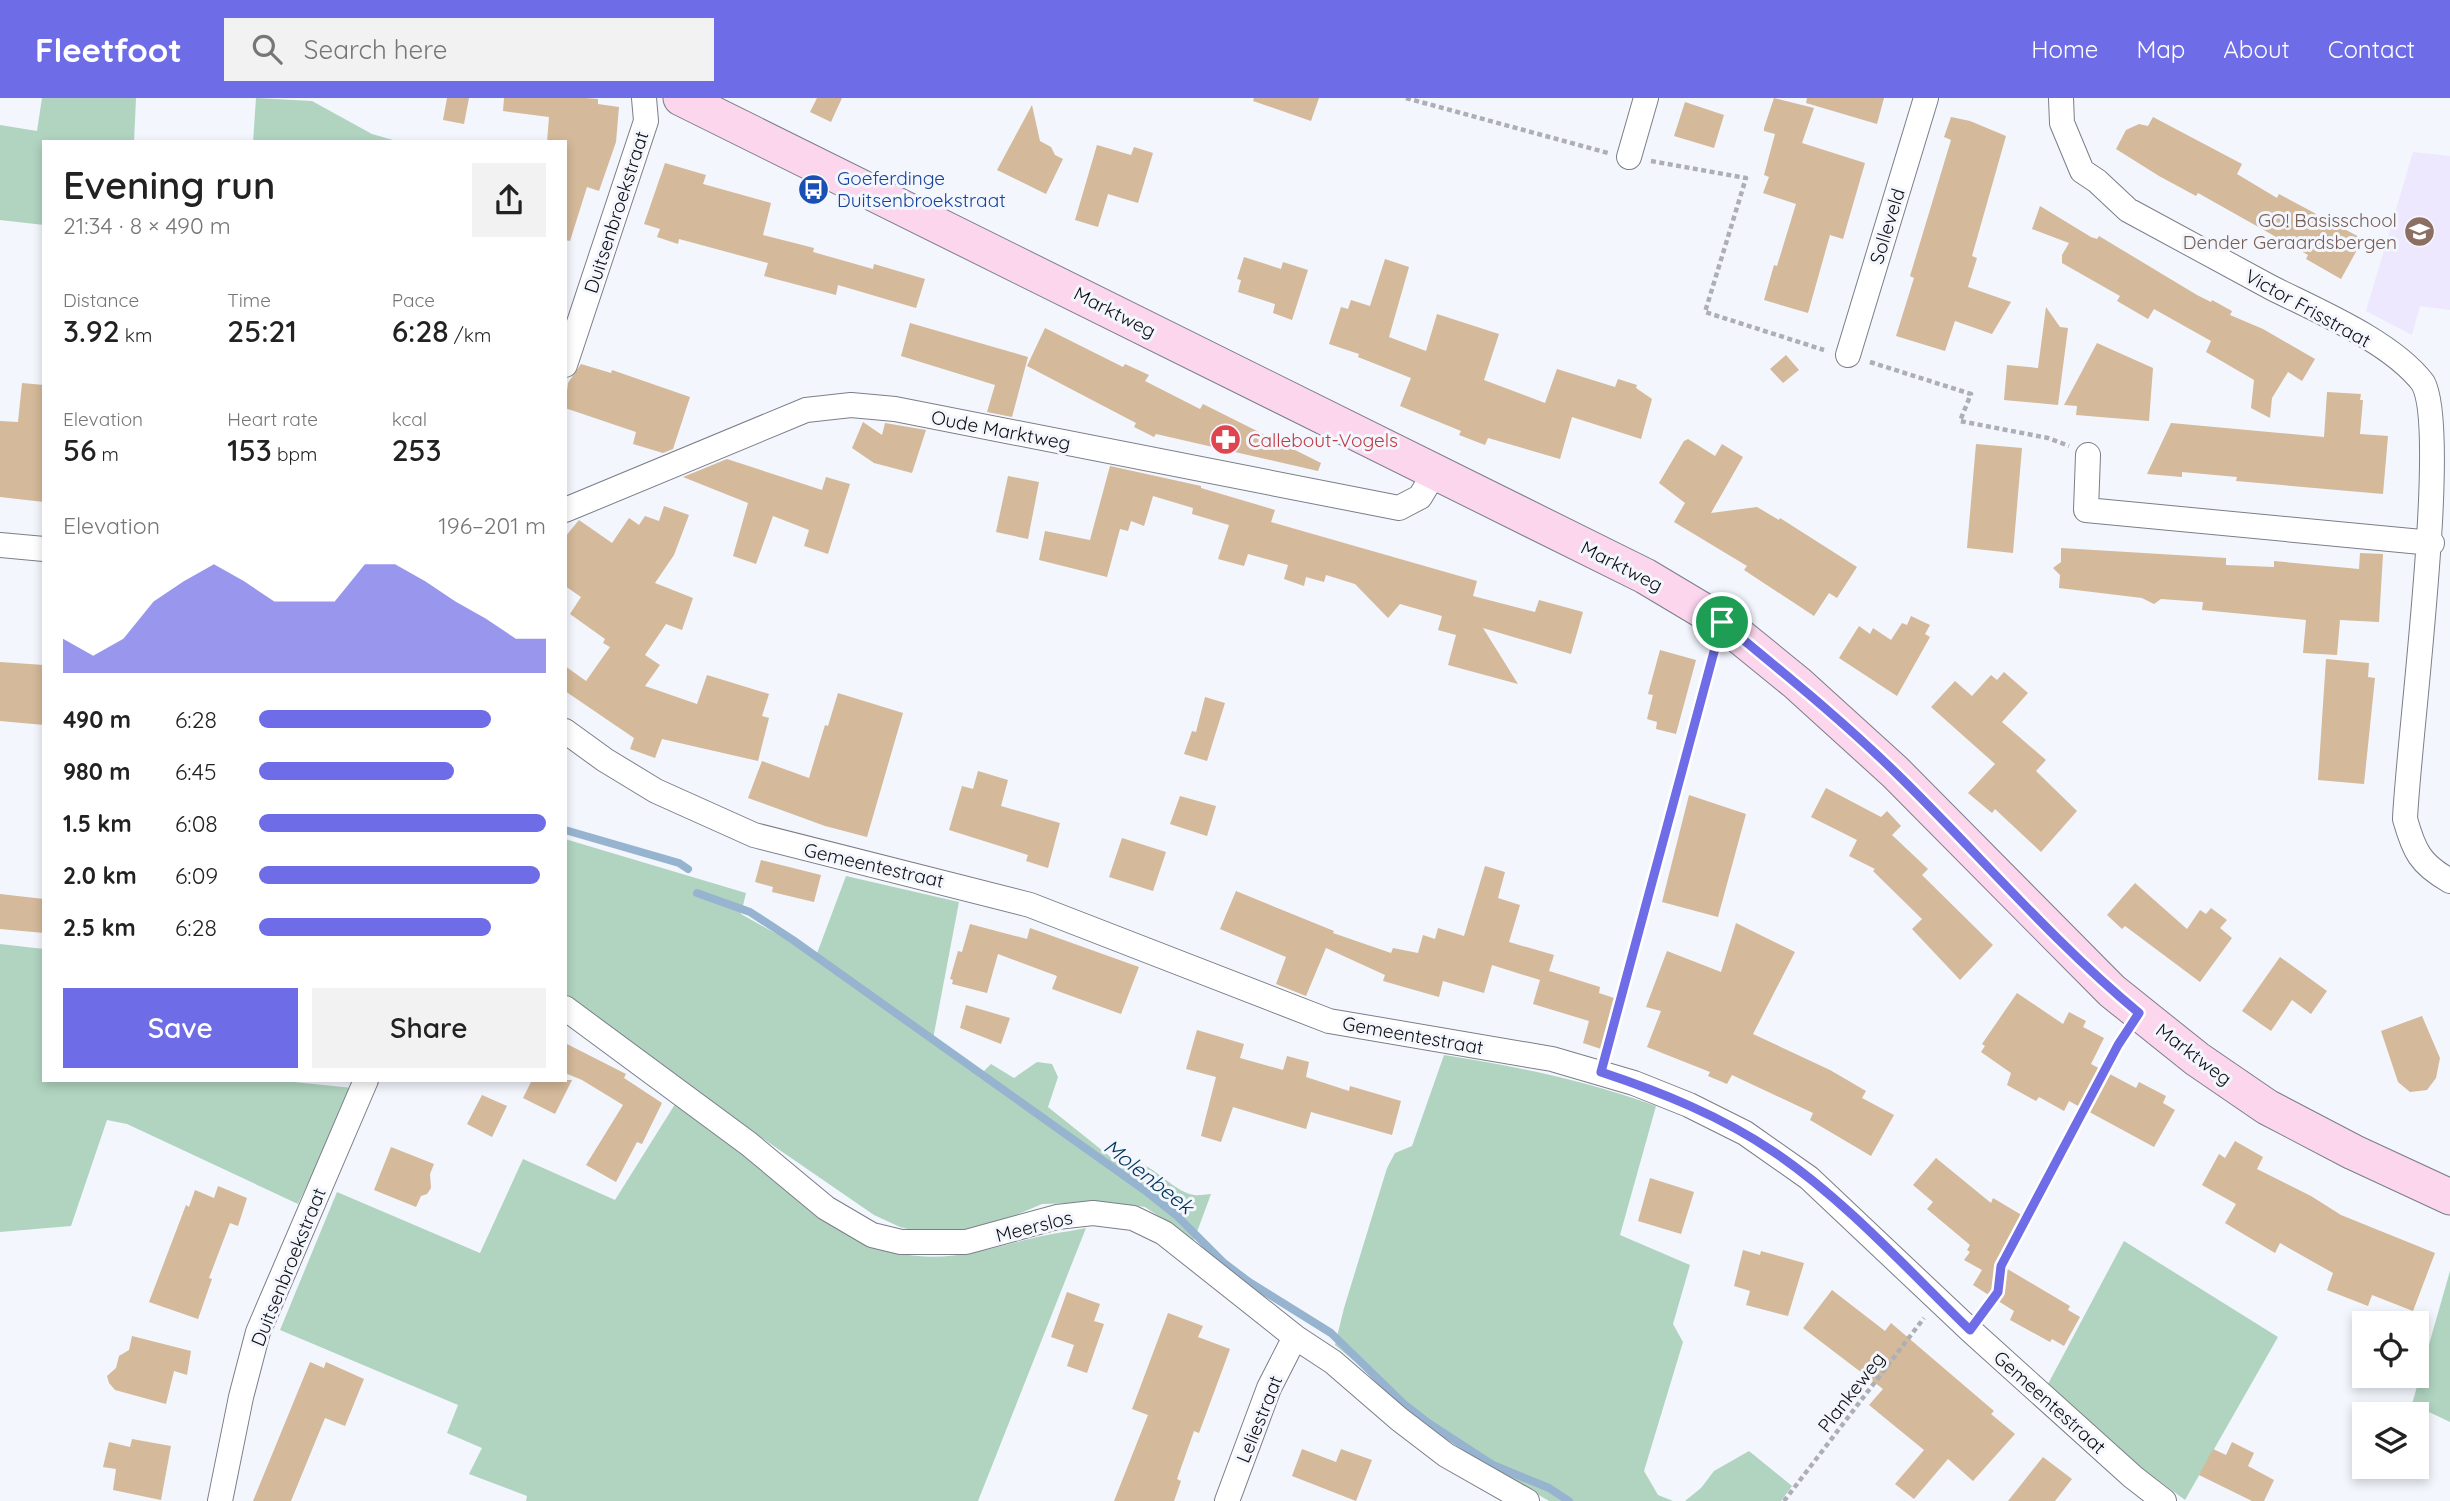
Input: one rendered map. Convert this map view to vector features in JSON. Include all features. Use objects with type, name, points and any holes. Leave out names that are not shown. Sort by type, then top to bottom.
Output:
[{"type":"street","name":"Duitsenbroekstraat","points":[[567,359],[646,121],[644,98]]},
{"type":"street","name":"Marktweg","points":[[681,98],[1645,576],[1722,622],[1797,684],[1895,772],[2032,913],[2112,990],[2197,1059],[2267,1107],[2353,1152],[2450,1197]]},
{"type":"street","points":[[1629,157],[1646,98]]},
{"type":"street","name":"Solleveld","points":[[1848,355],[1926,98]]},
{"type":"street","points":[[2048,98],[2061,98]]},
{"type":"street","name":"Victor Frisstraat","points":[[2061,98],[2062,123],[2082,171],[2128,210],[2359,333],[2407,366],[2425,386],[2433,411],[2435,436],[2432,542],[2405,819],[2418,856],[2432,871],[2450,881]]},
{"type":"street","name":"Oude Marktweg","points":[[567,509],[806,411],[851,405],[895,409],[1399,508],[1420,498],[1435,472]]},
{"type":"street","points":[[2088,455],[2086,510],[2432,542]]},
{"type":"street","points":[[0,545],[42,549]]},
{"type":"street","name":"Gemeentestraat","points":[[567,732],[605,760],[656,791],[754,835],[1030,905],[1329,1020],[1552,1059],[1601,1072],[1689,1105],[1776,1153],[1854,1219],[1970,1330],[2133,1477],[2164,1501]]},
{"type":"street","name":"Meerslos","points":[[567,1009],[749,1144],[826,1208],[872,1235],[901,1242],[966,1242],[1071,1214],[1093,1213],[1133,1218],[1164,1233],[1295,1337],[1333,1362],[1446,1455],[1527,1501]]},
{"type":"street","name":"Duitsenbroekstraat","points":[[220,1501],[241,1397],[258,1332],[365,1082]]},
{"type":"street","name":"Leliestraat","points":[[1227,1501],[1269,1388],[1295,1337]]},
{"type":"path","points":[[1406,98],[1629,157],[1746,178],[1705,312],[1970,394],[1960,421],[2048,438]]},
{"type":"path","points":[[1601,1072],[1722,622]]},
{"type":"path","points":[[1970,1330],[1998,1292],[2001,1266],[2118,1045],[2139,1013]]},
{"type":"path","name":"Plankeweg","points":[[1784,1501],[1938,1299]]},
{"type":"shaded area","name":"GO! Basisschool Dender Geraardsbergen","points":[[2413,152],[2450,156],[2450,310],[2420,306],[2412,335],[2366,311]]},
{"type":"green space","points":[[42,98],[136,98],[134,140],[42,140],[42,225],[0,220],[0,125],[37,131]]},
{"type":"green space","points":[[256,98],[312,101],[372,134],[393,140],[253,140]]},
{"type":"green space","points":[[567,840],[746,893],[741,914],[816,956],[846,876],[959,902],[933,1039],[981,1074],[991,1064],[1014,1078],[1037,1062],[1052,1064],[1058,1077],[1048,1107],[1118,1163],[1128,1161],[1148,1167],[1184,1192],[1196,1195],[1211,1194],[1194,1240],[1145,1207],[1108,1202],[1042,1204],[988,1227],[938,1237],[900,1227],[874,1215],[765,1140],[567,995]]},
{"type":"green space","points":[[0,944],[42,949],[42,1082],[294,1082],[353,1088],[298,1204],[127,1124],[107,1120],[71,1226],[0,1232]]},
{"type":"green space","points":[[1444,1055],[1551,1075],[1656,1106],[1620,1235],[1690,1265],[1673,1324],[1683,1342],[1644,1471],[1658,1495],[1673,1501],[1549,1501],[1445,1437],[1335,1345],[1387,1168],[1395,1153],[1412,1146]]},
{"type":"green space","points":[[677,1101],[903,1254],[933,1257],[963,1254],[1086,1228],[978,1501],[526,1501],[527,1496],[469,1474],[482,1448],[447,1433],[458,1405],[280,1330],[337,1192],[480,1253],[523,1159],[615,1200]]},
{"type":"green space","points":[[2124,1241],[2278,1337],[2185,1500],[2142,1468],[2048,1384]]},
{"type":"green space","points":[[2450,1271],[2450,1422],[2429,1412],[2429,1402],[2413,1402],[2417,1388],[2429,1388],[2429,1344]]},
{"type":"green space","points":[[1749,1451],[1792,1486],[1781,1501],[1685,1501],[1701,1488],[1714,1471]]},
{"type":"building","points":[[447,98],[469,98],[464,124],[443,120]]},
{"type":"building","points":[[504,98],[598,99],[598,104],[619,107],[616,142],[599,191],[587,187],[570,241],[567,240],[567,140],[547,140],[549,117],[503,111]]},
{"type":"building","points":[[817,98],[842,98],[831,122],[810,112]]},
{"type":"building","points":[[1254,98],[1319,98],[1311,121],[1253,101]]},
{"type":"building","points":[[1774,98],[1814,108],[1802,143],[1865,163],[1843,239],[1830,235],[1808,313],[1764,300],[1796,204],[1763,193],[1769,177],[1764,175],[1775,134],[1764,131],[1764,128]]},
{"type":"building","points":[[1807,98],[1884,98],[1877,124],[1806,103]]},
{"type":"building","points":[[1685,102],[1724,115],[1714,148],[1674,136]]},
{"type":"building","points":[[1032,105],[1040,141],[1063,159],[1046,194],[997,170]]},
{"type":"building","points":[[1951,117],[1970,121],[2006,136],[1972,256],[1977,258],[1968,287],[2011,302],[1992,334],[1955,321],[1945,351],[1896,336],[1914,278],[1910,276],[1951,140],[1944,137]]},
{"type":"building","points":[[2153,117],[2242,164],[2237,174],[2277,198],[2279,194],[2363,239],[2341,279],[2306,259],[2308,255],[2198,193],[2196,196],[2159,176],[2116,149],[2126,130],[2139,124],[2148,126]]},
{"type":"building","points":[[1097,145],[1131,155],[1134,147],[1153,153],[1138,203],[1108,194],[1098,227],[1075,220]]},
{"type":"building","points":[[665,163],[706,175],[703,184],[771,203],[763,235],[814,248],[813,252],[873,269],[874,264],[925,279],[916,308],[838,285],[836,295],[764,276],[768,263],[679,239],[678,244],[657,237],[660,229],[644,224]]},
{"type":"building","points":[[2040,206],[2091,237],[2097,239],[2099,236],[2197,295],[2232,311],[2230,315],[2263,329],[2315,359],[2302,381],[2288,372],[2272,398],[2270,418],[2251,408],[2254,380],[2206,352],[2211,341],[2154,309],[2148,319],[2117,301],[2120,296],[2062,263],[2062,255],[2069,243],[2032,229]]},
{"type":"building","points":[[1244,257],[1281,269],[1283,262],[1308,270],[1292,320],[1273,313],[1275,304],[1238,292],[1241,280],[1237,279]]},
{"type":"building","points":[[1385,259],[1409,267],[1389,337],[1426,351],[1437,314],[1499,334],[1484,380],[1545,403],[1557,369],[1615,387],[1618,379],[1637,385],[1636,388],[1652,399],[1641,439],[1572,417],[1560,459],[1488,438],[1485,445],[1459,435],[1461,431],[1400,406],[1411,378],[1358,357],[1359,354],[1329,344],[1341,307],[1348,309],[1351,300],[1370,306]]},
{"type":"building","points":[[2046,307],[2060,327],[2068,328],[2058,405],[2004,400],[2007,365],[2038,368]]},
{"type":"building","points":[[910,323],[1028,357],[1012,417],[987,412],[995,385],[901,356]]},
{"type":"building","points":[[1045,328],[1123,367],[1125,364],[1149,375],[1145,381],[1200,409],[1203,404],[1321,463],[1318,471],[1156,434],[1154,437],[1134,427],[1136,423],[1027,366]]},
{"type":"building","points":[[2097,343],[2153,368],[2149,421],[2076,415],[2077,406],[2064,405]]},
{"type":"building","points":[[1786,355],[1799,370],[1783,383],[1770,369]]},
{"type":"building","points":[[581,364],[611,373],[612,370],[690,397],[673,449],[663,453],[633,444],[636,432],[567,409],[568,383]]},
{"type":"building","points":[[22,383],[42,385],[42,502],[0,497],[0,421],[18,422]]},
{"type":"building","points":[[2327,392],[2361,394],[2360,400],[2363,400],[2360,434],[2388,436],[2383,494],[2236,481],[2237,477],[2182,472],[2182,477],[2147,474],[2171,423],[2324,437]]},
{"type":"building","points":[[863,422],[882,435],[885,423],[926,430],[912,473],[874,463],[852,448]]},
{"type":"building","points":[[1688,439],[1715,456],[1722,444],[1743,457],[1711,513],[1757,507],[1779,520],[1780,518],[1857,567],[1837,598],[1829,593],[1814,616],[1744,570],[1747,566],[1674,522],[1685,503],[1659,483],[1684,441]]},
{"type":"building","points":[[1976,444],[2022,448],[2013,553],[1967,548]]},
{"type":"building","points":[[727,459],[822,490],[826,477],[850,484],[828,554],[804,546],[809,530],[773,516],[756,564],[733,556],[748,503],[683,477]]},
{"type":"building","points":[[1110,466],[1201,486],[1275,510],[1271,522],[1477,581],[1473,596],[1535,612],[1539,600],[1583,612],[1571,654],[1483,628],[1518,684],[1448,665],[1456,635],[1438,630],[1442,616],[1400,604],[1388,618],[1355,584],[1326,575],[1324,582],[1306,577],[1304,586],[1284,579],[1288,565],[1248,554],[1244,566],[1218,559],[1229,525],[1192,514],[1193,508],[1153,496],[1144,526],[1131,521],[1128,531],[1120,529],[1107,577],[1039,560],[1045,531],[1090,540]]},
{"type":"building","points":[[1008,476],[1039,482],[1028,539],[996,532]]},
{"type":"building","points":[[664,506],[689,515],[674,555],[655,583],[693,598],[682,630],[666,624],[645,655],[660,665],[645,686],[697,704],[707,675],[769,694],[762,716],[769,718],[758,761],[662,739],[655,758],[630,749],[634,738],[567,692],[567,667],[586,681],[610,647],[603,643],[605,639],[570,614],[581,597],[567,587],[567,535],[579,520],[612,543],[629,518],[639,525],[645,516],[659,521]]},
{"type":"building","points":[[2061,548],[2226,558],[2226,565],[2274,567],[2274,561],[2359,569],[2360,553],[2383,554],[2379,622],[2340,620],[2337,655],[2303,653],[2306,620],[2202,610],[2203,602],[2161,599],[2154,604],[2142,598],[2059,588],[2060,575],[2053,568],[2061,562]]},
{"type":"building","points":[[1911,616],[1930,625],[1925,634],[1930,637],[1897,696],[1839,658],[1859,626],[1870,634],[1873,628],[1891,640],[1902,623],[1907,625]]},
{"type":"building","points":[[1660,650],[1696,660],[1676,734],[1656,729],[1657,722],[1647,719],[1653,695],[1648,694]]},
{"type":"building","points":[[2326,659],[2369,663],[2368,677],[2375,678],[2364,784],[2318,780]]},
{"type":"building","points":[[0,662],[42,665],[42,725],[0,721]]},
{"type":"building","points":[[2004,672],[2028,693],[2002,722],[2046,760],[2036,771],[2077,811],[2041,852],[1995,809],[1992,813],[1968,793],[1995,764],[1931,707],[1955,681],[1972,696],[1991,675],[1997,680]]},
{"type":"building","points":[[838,693],[903,713],[867,837],[825,826],[748,798],[762,761],[809,778]]},
{"type":"building","points":[[1205,697],[1225,703],[1207,761],[1184,754],[1192,731],[1196,732]]},
{"type":"building","points":[[978,771],[1008,780],[1001,806],[1060,823],[1048,868],[1026,861],[1028,855],[949,830],[962,786],[973,789]]},
{"type":"building","points":[[1826,788],[1881,817],[1887,811],[1901,826],[1892,835],[1928,869],[1922,875],[1993,945],[1960,980],[1912,929],[1922,919],[1873,871],[1875,869],[1849,856],[1857,840],[1811,817]]},
{"type":"building","points":[[1689,795],[1746,814],[1718,917],[1662,902]]},
{"type":"building","points":[[1180,796],[1216,806],[1207,836],[1170,824]]},
{"type":"building","points":[[1122,838],[1166,852],[1153,891],[1109,877]]},
{"type":"building","points":[[761,860],[821,875],[814,902],[772,892],[773,887],[755,882]]},
{"type":"building","points":[[1485,866],[1505,872],[1498,898],[1520,905],[1509,942],[1554,955],[1549,971],[1600,987],[1599,993],[1617,999],[1604,1050],[1583,1043],[1589,1021],[1533,1004],[1540,980],[1492,965],[1484,993],[1443,981],[1439,997],[1383,981],[1385,975],[1326,948],[1306,996],[1276,984],[1286,957],[1220,929],[1236,891],[1334,931],[1333,933],[1391,953],[1393,948],[1418,953],[1423,935],[1435,939],[1438,928],[1464,936]]},
{"type":"building","points":[[2135,883],[2187,929],[2200,910],[2206,914],[2211,908],[2227,920],[2220,928],[2232,938],[2200,982],[2125,926],[2122,929],[2107,915]]},
{"type":"building","points":[[0,894],[42,899],[42,933],[0,929]]},
{"type":"building","points":[[1736,923],[1795,952],[1753,1034],[1830,1070],[1866,1091],[1862,1098],[1894,1115],[1871,1156],[1810,1120],[1813,1113],[1732,1075],[1727,1084],[1708,1076],[1710,1072],[1647,1047],[1661,1011],[1646,1007],[1667,951],[1721,972]]},
{"type":"building","points":[[970,924],[1027,939],[1030,928],[1139,967],[1121,1014],[1052,989],[1057,976],[998,954],[987,993],[952,984],[953,980],[950,979],[958,951],[962,952]]},
{"type":"building","points":[[2280,957],[2327,991],[2311,1014],[2292,1000],[2271,1031],[2242,1011]]},
{"type":"building","points":[[2017,993],[2063,1024],[2069,1012],[2086,1021],[2083,1027],[2104,1038],[2091,1064],[2136,1088],[2139,1082],[2166,1096],[2163,1103],[2175,1110],[2154,1147],[2069,1101],[2064,1111],[2039,1097],[2036,1101],[2007,1085],[2011,1073],[1981,1052],[1985,1046],[1982,1044]]},
{"type":"building","points":[[966,1005],[1010,1018],[1001,1044],[960,1028]]},
{"type":"building","points":[[2422,1016],[2440,1058],[2436,1078],[2427,1090],[2410,1092],[2398,1082],[2381,1031]]},
{"type":"building","points":[[1197,1030],[1244,1044],[1240,1058],[1283,1070],[1287,1056],[1309,1062],[1306,1077],[1349,1091],[1350,1086],[1401,1101],[1392,1135],[1311,1112],[1306,1129],[1233,1107],[1221,1142],[1201,1136],[1216,1077],[1186,1069]]},
{"type":"building","points":[[567,1044],[626,1074],[624,1078],[662,1103],[642,1144],[637,1142],[616,1182],[586,1165],[623,1105],[567,1074]]},
{"type":"building","points":[[572,1080],[555,1114],[523,1098],[531,1082]]},
{"type":"building","points":[[482,1095],[507,1106],[492,1137],[467,1124]]},
{"type":"building","points":[[2235,1141],[2263,1157],[2257,1169],[2311,1196],[2341,1215],[2435,1253],[2413,1311],[2372,1295],[2368,1306],[2327,1290],[2333,1273],[2280,1243],[2275,1253],[2225,1223],[2236,1204],[2202,1185],[2219,1154],[2225,1158]]},
{"type":"building","points":[[391,1147],[434,1164],[430,1174],[431,1188],[427,1194],[421,1196],[416,1207],[374,1190]]},
{"type":"building","points":[[1936,1158],[1991,1203],[1993,1198],[2025,1217],[1999,1264],[2070,1306],[2068,1310],[2080,1317],[2064,1346],[2052,1339],[2050,1342],[2010,1320],[2014,1311],[1973,1285],[1982,1270],[1964,1260],[1970,1252],[1967,1250],[1970,1245],[1927,1209],[1933,1202],[1913,1185]]},
{"type":"building","points":[[1650,1178],[1694,1192],[1681,1234],[1638,1221]]},
{"type":"building","points":[[218,1186],[247,1198],[238,1226],[230,1223],[209,1278],[212,1279],[198,1319],[149,1302],[186,1205],[189,1207],[195,1190],[214,1198]]},
{"type":"building","points":[[1743,1250],[1760,1255],[1761,1251],[1804,1263],[1788,1316],[1746,1305],[1750,1291],[1734,1286]]},
{"type":"building","points":[[1832,1290],[1885,1331],[1891,1323],[1994,1411],[1991,1414],[2015,1434],[1973,1481],[1948,1459],[1914,1499],[1895,1484],[1924,1450],[1869,1405],[1883,1389],[1803,1328]]},
{"type":"building","points":[[1067,1292],[1100,1304],[1094,1321],[1104,1324],[1087,1373],[1067,1366],[1074,1345],[1051,1337]]},
{"type":"building","points":[[1168,1313],[1203,1326],[1198,1337],[1230,1349],[1199,1433],[1194,1431],[1177,1479],[1181,1481],[1174,1501],[1114,1501],[1148,1415],[1132,1409]]},
{"type":"building","points":[[132,1336],[191,1351],[187,1375],[174,1371],[166,1404],[115,1390],[109,1383],[107,1376],[116,1368],[119,1356],[129,1350]]},
{"type":"building","points":[[310,1362],[324,1368],[326,1362],[364,1379],[345,1426],[325,1418],[291,1501],[253,1501]]},
{"type":"building","points":[[132,1439],[171,1446],[161,1500],[113,1490],[116,1469],[103,1467],[109,1442],[130,1447]]},
{"type":"building","points":[[2232,1442],[2254,1453],[2248,1466],[2274,1480],[2264,1501],[2252,1501],[2199,1475],[2213,1449],[2226,1455]]},
{"type":"building","points":[[1302,1449],[1336,1462],[1341,1449],[1372,1460],[1356,1501],[1292,1476]]},
{"type":"building","points":[[2043,1457],[2072,1479],[2055,1501],[2008,1501]]},
{"type":"waterway","name":"Molenbeek","points":[[567,831],[679,863],[688,869]]},
{"type":"waterway","name":"Molenbeek","points":[[697,893],[750,912],[793,940],[1147,1192],[1176,1215],[1224,1263],[1249,1282],[1331,1333],[1405,1405],[1427,1422],[1493,1465],[1549,1488],[1569,1501]]},
{"type":"place","name":"Goeferdinge Duitsenbroekstraat","points":[[814,189]]},
{"type":"place","name":"GO! Basisschool Dender Geraardsbergen","points":[[2420,231]]},
{"type":"place","name":"Callebout-Vogels","points":[[1225,440]]},
{"type":"route","points":[[1722,622],[1797,684],[1895,772],[2032,913],[2139,1013],[2118,1045],[2001,1266],[1998,1292],[1970,1330],[1863,1227],[1809,1178],[1776,1153],[1745,1133],[1689,1105],[1601,1072],[1722,622]]}]
